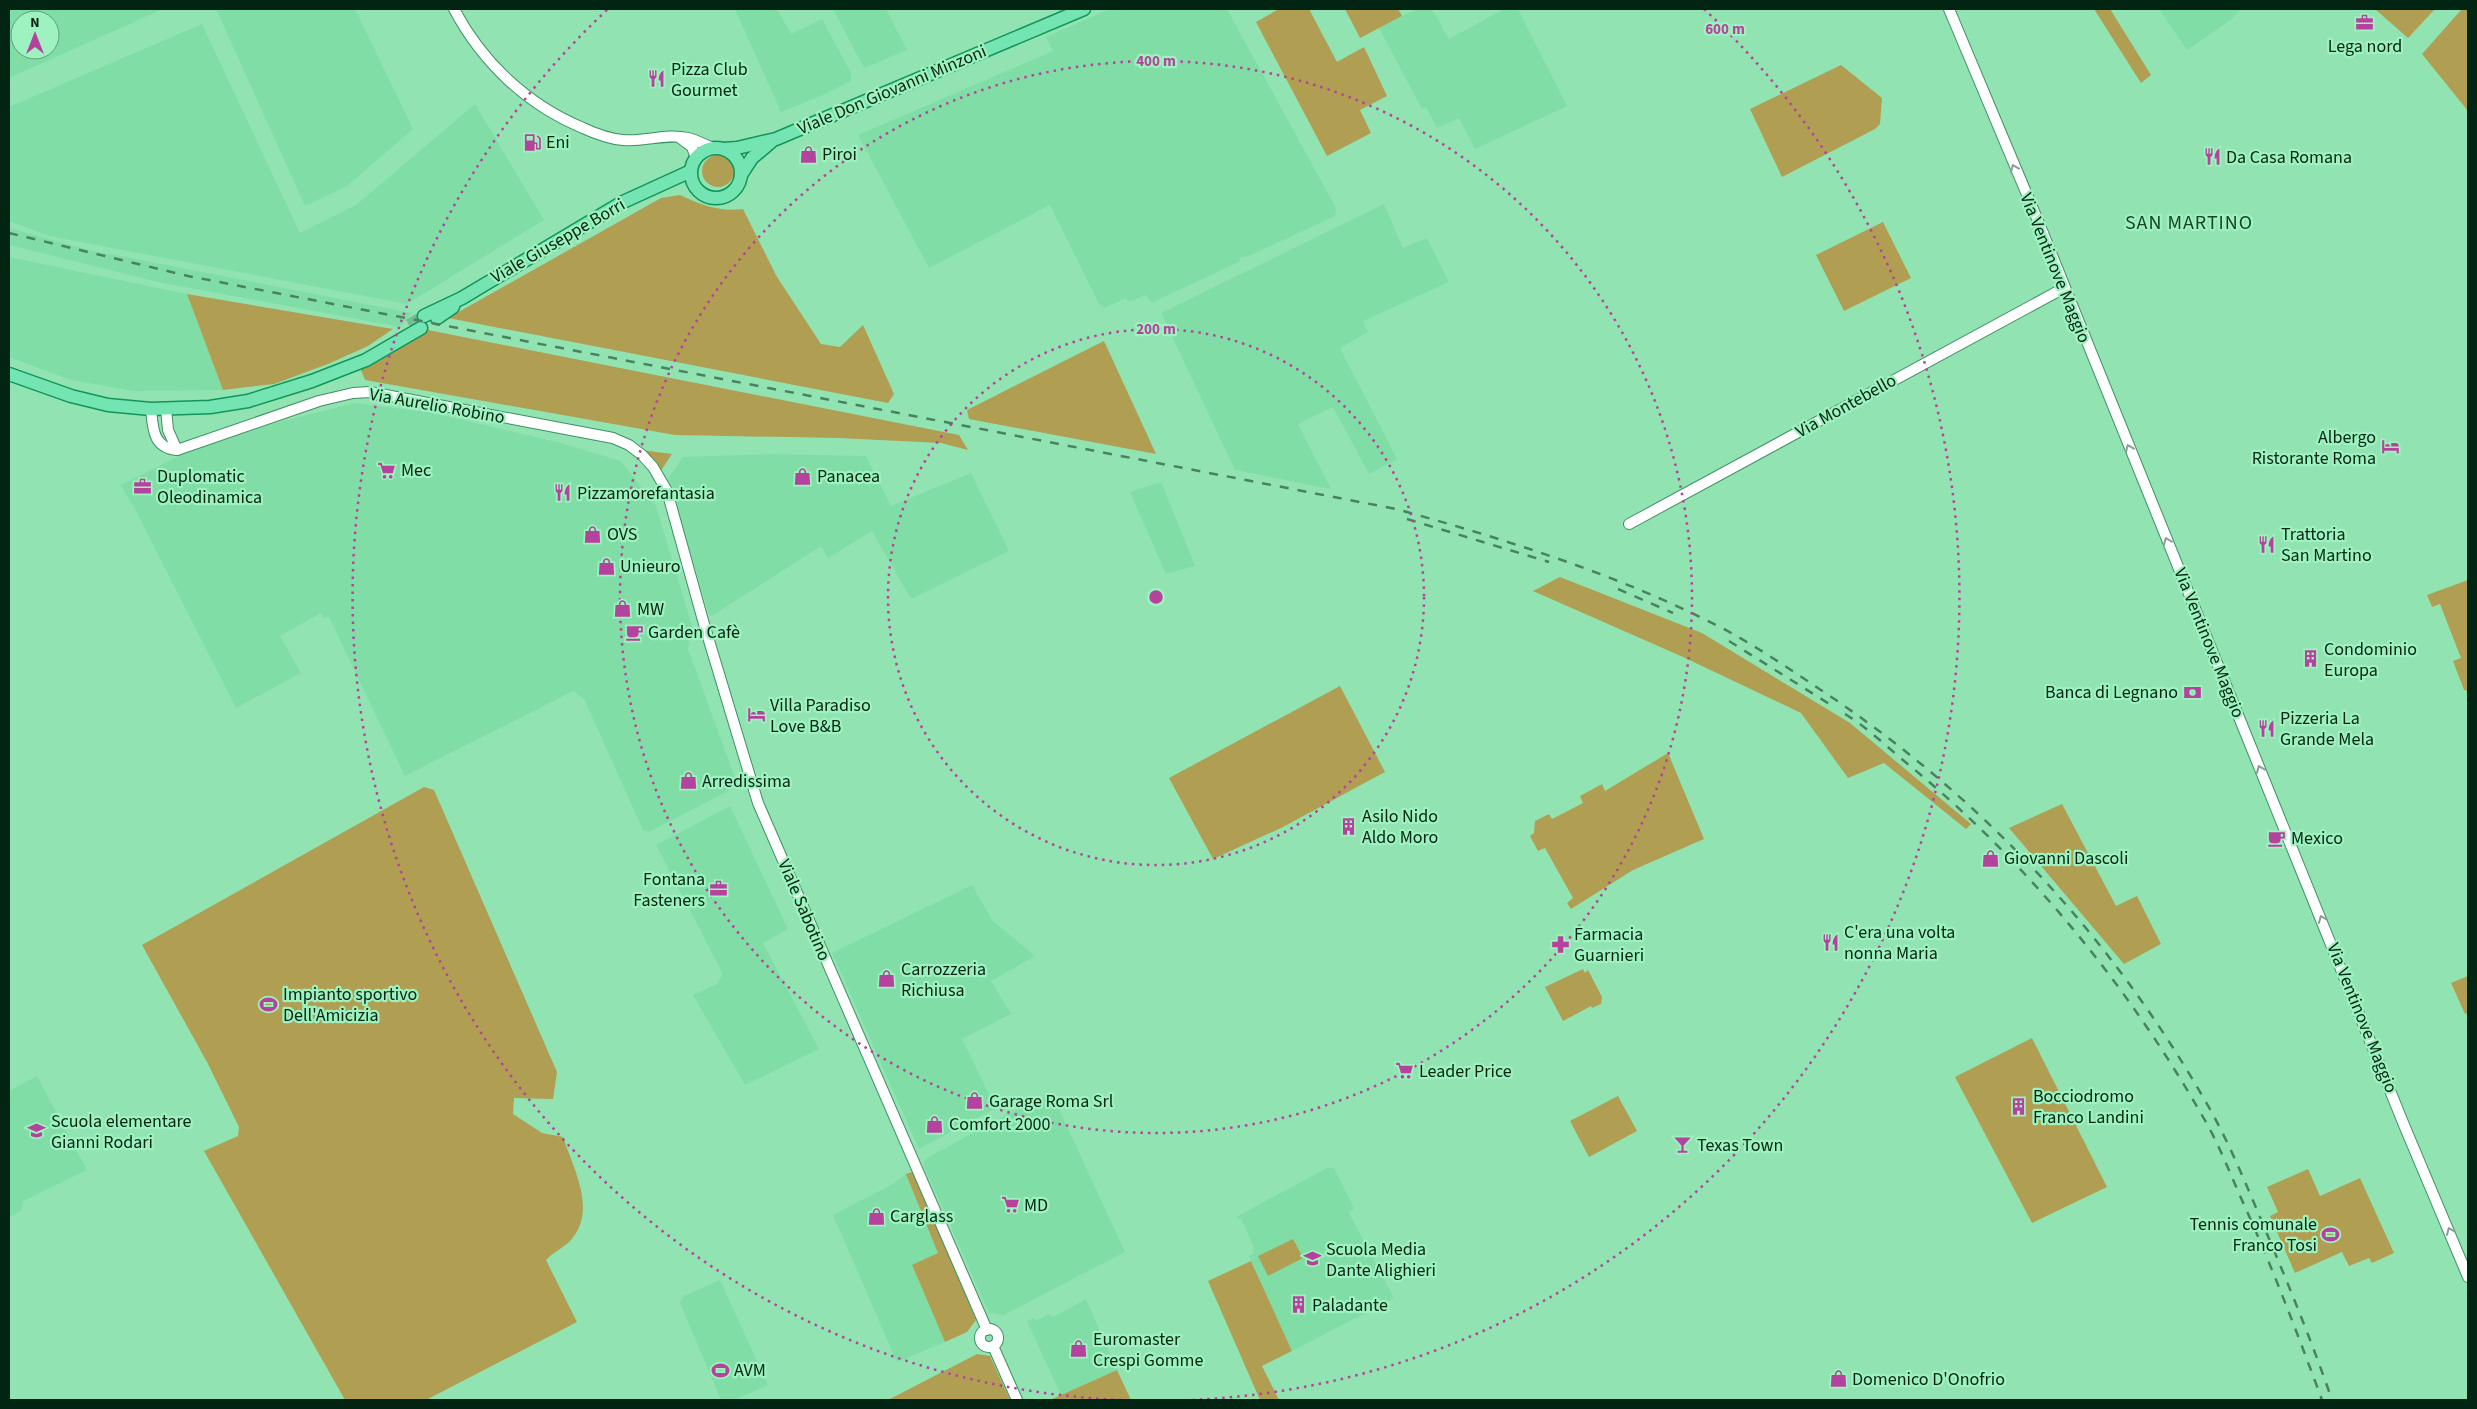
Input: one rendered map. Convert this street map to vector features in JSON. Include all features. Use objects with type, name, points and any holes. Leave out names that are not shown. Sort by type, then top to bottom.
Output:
[{"type":"main road","name":"Viale Don Giovanni Minzoni","points":[[718,149],[738,148],[776,139],[1084,9]]},
{"type":"main road","name":"Viale Don Giovanni Minzoni","points":[[741,175],[752,158],[776,139]]},
{"type":"main road","points":[[718,149],[737,159],[741,175],[739,184],[727,196],[710,197],[696,188],[691,171],[696,158],[701,153],[718,149]]},
{"type":"main road","name":"Viale Giuseppe Borri","points":[[436,318],[462,298],[623,202],[691,171]]},
{"type":"main road","name":"Viale Giuseppe Borri","points":[[656,188],[696,188]]},
{"type":"main road","name":"Viale Giuseppe Borri","points":[[9,374],[82,400],[151,409],[210,407],[248,400],[306,383],[366,360],[441,306],[462,298]]},
{"type":"street","points":[[454,9],[463,26],[485,57],[535,102],[566,121],[599,135],[622,140],[677,136],[692,139],[718,149]]},
{"type":"street","name":"Via Ventinove Maggio","points":[[1949,9],[2404,1125],[2468,1276]]},
{"type":"street","points":[[677,136],[692,147],[696,158]]},
{"type":"street","name":"Via Montebello","points":[[1629,524],[2064,288]]},
{"type":"street","name":"Via Aurelio Robino","points":[[177,450],[319,401],[353,393],[370,392],[613,438],[629,445],[642,455],[659,477]]},
{"type":"street","points":[[151,409],[153,429],[159,442],[166,449],[177,450],[168,430],[166,409]]},
{"type":"street","name":"Viale Sabotino","points":[[659,477],[667,491],[704,624],[758,803],[987,1330],[981,1335],[981,1342],[985,1346],[993,1346],[1017,1400]]},
{"type":"shaded area","points":[[9,9],[163,9],[60,55],[60,10],[10,10],[10,60],[49,60],[9,78]]},
{"type":"shaded area","points":[[216,9],[355,9],[413,129],[347,186],[305,206]]},
{"type":"shaded area","points":[[735,9],[777,9],[791,34],[822,19],[851,73],[851,81],[821,96],[781,112]]},
{"type":"shaded area","points":[[833,9],[886,9],[907,50],[864,68]]},
{"type":"shaded area","points":[[1110,9],[1227,9],[1336,208],[1335,216],[1251,255],[1240,258],[1239,262],[1151,303],[1146,295],[1128,302],[1126,298],[1104,308],[1099,304],[1050,205],[929,268],[858,135],[1053,51],[1046,37]]},
{"type":"shaded area","points":[[1279,9],[1309,9],[1337,62],[1364,47],[1387,96],[1360,110],[1371,133],[1327,156],[1256,22]]},
{"type":"shaded area","points":[[1345,9],[1398,9],[1402,16],[1360,38]]},
{"type":"shaded area","points":[[1416,9],[1432,9],[1449,39],[1504,9],[1518,9],[1567,106],[1475,149],[1459,118],[1437,128],[1426,107],[1422,109],[1379,28]]},
{"type":"shaded area","points":[[2094,9],[2110,9],[2151,75],[2141,83]]},
{"type":"shaded area","points":[[2159,9],[2241,9],[2232,19],[2187,50]]},
{"type":"shaded area","points":[[2375,9],[2435,9],[2408,38]]},
{"type":"shaded area","points":[[2462,9],[2468,9],[2468,111],[2422,54]]},
{"type":"shaded area","points":[[202,24],[300,233],[356,205],[475,104],[544,220],[407,304],[49,236],[9,221],[9,107]]},
{"type":"shaded area","points":[[1841,65],[1882,98],[1880,124],[1875,129],[1782,177],[1750,109]]},
{"type":"shaded area","points":[[718,155],[730,159],[734,171],[730,183],[718,187],[706,183],[702,171],[706,159]]},
{"type":"shaded area","points":[[680,195],[710,207],[734,210],[743,209],[777,277],[821,344],[840,347],[863,325],[894,394],[888,403],[448,318],[661,198]]},
{"type":"shaded area","points":[[1384,204],[1403,248],[1427,238],[1449,282],[1363,321],[1368,332],[1340,348],[1397,459],[1369,474],[1333,407],[1298,424],[1331,489],[1235,470],[1161,313]]},
{"type":"shaded area","points":[[1883,222],[1911,278],[1844,311],[1816,255]]},
{"type":"shaded area","points":[[9,228],[89,250],[412,313],[400,327],[158,282],[9,245]]},
{"type":"shaded area","points":[[9,257],[187,294],[223,390],[133,391],[71,380],[9,357]]},
{"type":"shaded area","points":[[187,294],[393,329],[368,346],[328,364],[274,384],[223,390]]},
{"type":"shaded area","points":[[428,330],[959,435],[968,450],[941,443],[838,438],[675,435],[365,380],[361,370]]},
{"type":"shaded area","points":[[1104,341],[1156,454],[969,419],[967,410]]},
{"type":"shaded area","points":[[355,403],[434,413],[561,443],[621,461],[656,506],[693,629],[688,649],[738,786],[649,832],[643,830],[584,699],[573,691],[405,776],[329,617],[324,618],[321,613],[280,636],[301,673],[236,708],[121,485],[189,451],[275,423]]},
{"type":"shaded area","points":[[641,450],[672,454],[660,472]]},
{"type":"shaded area","points":[[771,454],[866,456],[891,506],[971,473],[1009,551],[911,599],[872,531],[828,558],[821,546],[712,616],[709,614],[668,479],[683,457]]},
{"type":"shaded area","points":[[1161,482],[1195,566],[1166,574],[1130,492]]},
{"type":"shaded area","points":[[1560,577],[1702,633],[1850,723],[1971,824],[1966,829],[1884,763],[1848,778],[1801,713],[1683,657],[1533,591]]},
{"type":"shaded area","points":[[2468,580],[2468,691],[2464,690],[2453,661],[2461,658],[2440,604],[2432,607],[2427,595]]},
{"type":"shaded area","points":[[1340,686],[1385,772],[1281,828],[1213,859],[1169,778]]},
{"type":"shaded area","points":[[1668,753],[1704,839],[1633,870],[1571,909],[1567,903],[1573,898],[1545,848],[1538,851],[1530,836],[1534,833],[1535,821],[1549,814],[1552,819],[1583,803],[1580,796],[1602,784],[1605,791]]},
{"type":"shaded area","points":[[424,787],[434,790],[557,1072],[553,1099],[514,1098],[513,1114],[542,1133],[563,1137],[577,1176],[583,1203],[579,1228],[568,1243],[546,1260],[577,1322],[426,1400],[345,1400],[204,1151],[238,1136],[239,1127],[207,1062],[142,945]]},
{"type":"shaded area","points":[[2062,804],[2116,906],[2137,896],[2161,944],[2124,964],[2009,828]]},
{"type":"shaded area","points":[[730,806],[788,929],[763,943],[819,1049],[745,1085],[693,995],[717,984],[723,974],[656,845]]},
{"type":"shaded area","points":[[972,885],[992,920],[1035,956],[991,981],[1011,1014],[962,1039],[996,1108],[919,1149],[832,953]]},
{"type":"shaded area","points":[[1583,969],[1585,973],[1588,970],[1602,997],[1601,1004],[1592,1008],[1591,1006],[1563,1021],[1545,987]]},
{"type":"shaded area","points":[[2468,976],[2468,1013],[2465,1014],[2451,983]]},
{"type":"shaded area","points":[[2032,1038],[2107,1187],[2032,1223],[1955,1077]]},
{"type":"shaded area","name":"Scuola elementare Gianni Rodari","points":[[37,1076],[87,1170],[23,1201],[22,1210],[9,1217],[9,1091]]},
{"type":"shaded area","points":[[1052,1094],[1125,1252],[1004,1315],[989,1313],[923,1164],[927,1158],[1024,1105]]},
{"type":"shaded area","points":[[1618,1096],[1637,1131],[1589,1157],[1570,1121]]},
{"type":"shaded area","name":"Scuola Media Dante Alighieri","points":[[1327,1168],[1334,1168],[1354,1208],[1349,1213],[1394,1298],[1292,1351],[1249,1256],[1253,1254],[1254,1248],[1242,1220],[1236,1217]]},
{"type":"shaded area","name":"Tennis comunale Franco Tosi","points":[[2308,1169],[2320,1196],[2360,1178],[2394,1253],[2372,1263],[2369,1258],[2349,1266],[2342,1252],[2295,1273],[2270,1216],[2278,1212],[2267,1187]]},
{"type":"shaded area","points":[[912,1172],[915,1174],[976,1320],[967,1332],[945,1342],[912,1265],[938,1253],[906,1174]]},
{"type":"shaded area","points":[[906,1174],[939,1253],[912,1266],[945,1342],[897,1362],[833,1215],[891,1185]]},
{"type":"shaded area","points":[[1293,1239],[1303,1258],[1268,1276],[1258,1256]]},
{"type":"shaded area","points":[[1251,1261],[1292,1351],[1262,1366],[1279,1400],[1260,1400],[1208,1281]]},
{"type":"shaded area","points":[[720,1280],[768,1385],[734,1400],[721,1400],[680,1303],[684,1296]]},
{"type":"shaded area","points":[[1086,1299],[1117,1370],[1061,1395],[1027,1321],[1034,1318],[1036,1321],[1049,1314],[1053,1317]]},
{"type":"shaded area","points":[[977,1354],[990,1356],[1010,1400],[888,1400]]},
{"type":"shaded area","points":[[1117,1370],[1131,1400],[1050,1400]]},
{"type":"tunnel","points":[[409,325],[424,316]]},
{"type":"railway","points":[[9,233],[188,276],[1396,509],[1480,533],[1562,560],[1643,591],[1722,628],[1815,686],[1876,729],[1934,774],[1988,823],[2039,874],[2087,929],[2173,1047],[2219,1125],[2240,1169],[2283,1272],[2332,1400]]},
{"type":"railway","points":[[1407,519],[1549,562]]},
{"type":"railway","points":[[1618,589],[1673,613]]},
{"type":"railway","points":[[1729,641],[1831,705]]},
{"type":"railway","points":[[1845,714],[1870,732],[1909,765],[1994,842],[2072,928],[2142,1020],[2203,1117],[2218,1146],[2273,1273],[2322,1400]]},
{"type":"place","name":"Lega nord","points":[[2365,23]]},
{"type":"place","name":"Pizza Club Gourmet","points":[[657,79]]},
{"type":"place","name":"Eni","points":[[532,142]]},
{"type":"place","name":"Piroi","points":[[808,154]]},
{"type":"place","name":"Da Casa Romana","points":[[2212,157]]},
{"type":"place","name":"Albergo Ristorante Roma","points":[[2390,447]]},
{"type":"place","name":"Mec","points":[[387,470]]},
{"type":"place","name":"Panacea","points":[[803,476]]},
{"type":"place","name":"Duplomatic Oleodinamica","points":[[143,486]]},
{"type":"place","name":"Pizzamorefantasia","points":[[563,493]]},
{"type":"place","name":"OVS","points":[[593,534]]},
{"type":"place","name":"Trattoria San Martino","points":[[2267,544]]},
{"type":"place","name":"Unieuro","points":[[606,566]]},
{"type":"place","name":"MW","points":[[623,609]]},
{"type":"place","name":"Garden Cafè","points":[[634,632]]},
{"type":"place","name":"Condominio Europa","points":[[2310,659]]},
{"type":"place","name":"Banca di Legnano","points":[[2192,692]]},
{"type":"place","name":"Villa Paradiso Love B&B","points":[[756,715]]},
{"type":"place","name":"Pizzeria La Grande Mela","points":[[2266,728]]},
{"type":"place","name":"Arredissima","points":[[688,781]]},
{"type":"place","name":"Asilo Nido Aldo Moro","points":[[1348,826]]},
{"type":"place","name":"Mexico","points":[[2277,838]]},
{"type":"place","name":"Giovanni Dascoli","points":[[1990,858]]},
{"type":"place","name":"Fontana Fasteners","points":[[719,889]]},
{"type":"place","name":"C'era una volta nonna Maria","points":[[1830,942]]},
{"type":"place","name":"Farmacia Guarnieri","points":[[1560,944]]},
{"type":"place","name":"Carrozzeria Richiusa","points":[[887,979]]},
{"type":"place","name":"Impianto sportivo Dell'Amicizia","points":[[269,1004]]},
{"type":"place","name":"Leader Price","points":[[1405,1071]]},
{"type":"place","name":"Garage Roma Srl","points":[[975,1101]]},
{"type":"place","name":"Bocciodromo Franco Landini","points":[[2019,1106]]},
{"type":"place","name":"Comfort 2000","points":[[935,1124]]},
{"type":"place","name":"Scuola elementare Gianni Rodari","points":[[37,1131]]},
{"type":"place","name":"Texas Town","points":[[1683,1145]]},
{"type":"place","name":"MD","points":[[1010,1205]]},
{"type":"place","name":"Carglass","points":[[876,1216]]},
{"type":"place","name":"Tennis comunale Franco Tosi","points":[[2331,1234]]},
{"type":"place","name":"Scuola Media Dante Alighieri","points":[[1312,1259]]},
{"type":"place","name":"Paladante","points":[[1298,1305]]},
{"type":"place","name":"Euromaster Crespi Gomme","points":[[1079,1349]]},
{"type":"place","name":"AVM","points":[[720,1370]]},
{"type":"place","name":"Domenico D'Onofrio","points":[[1838,1379]]},
{"type":"district","name":"SAN MARTINO","points":[[2189,223]]}]
